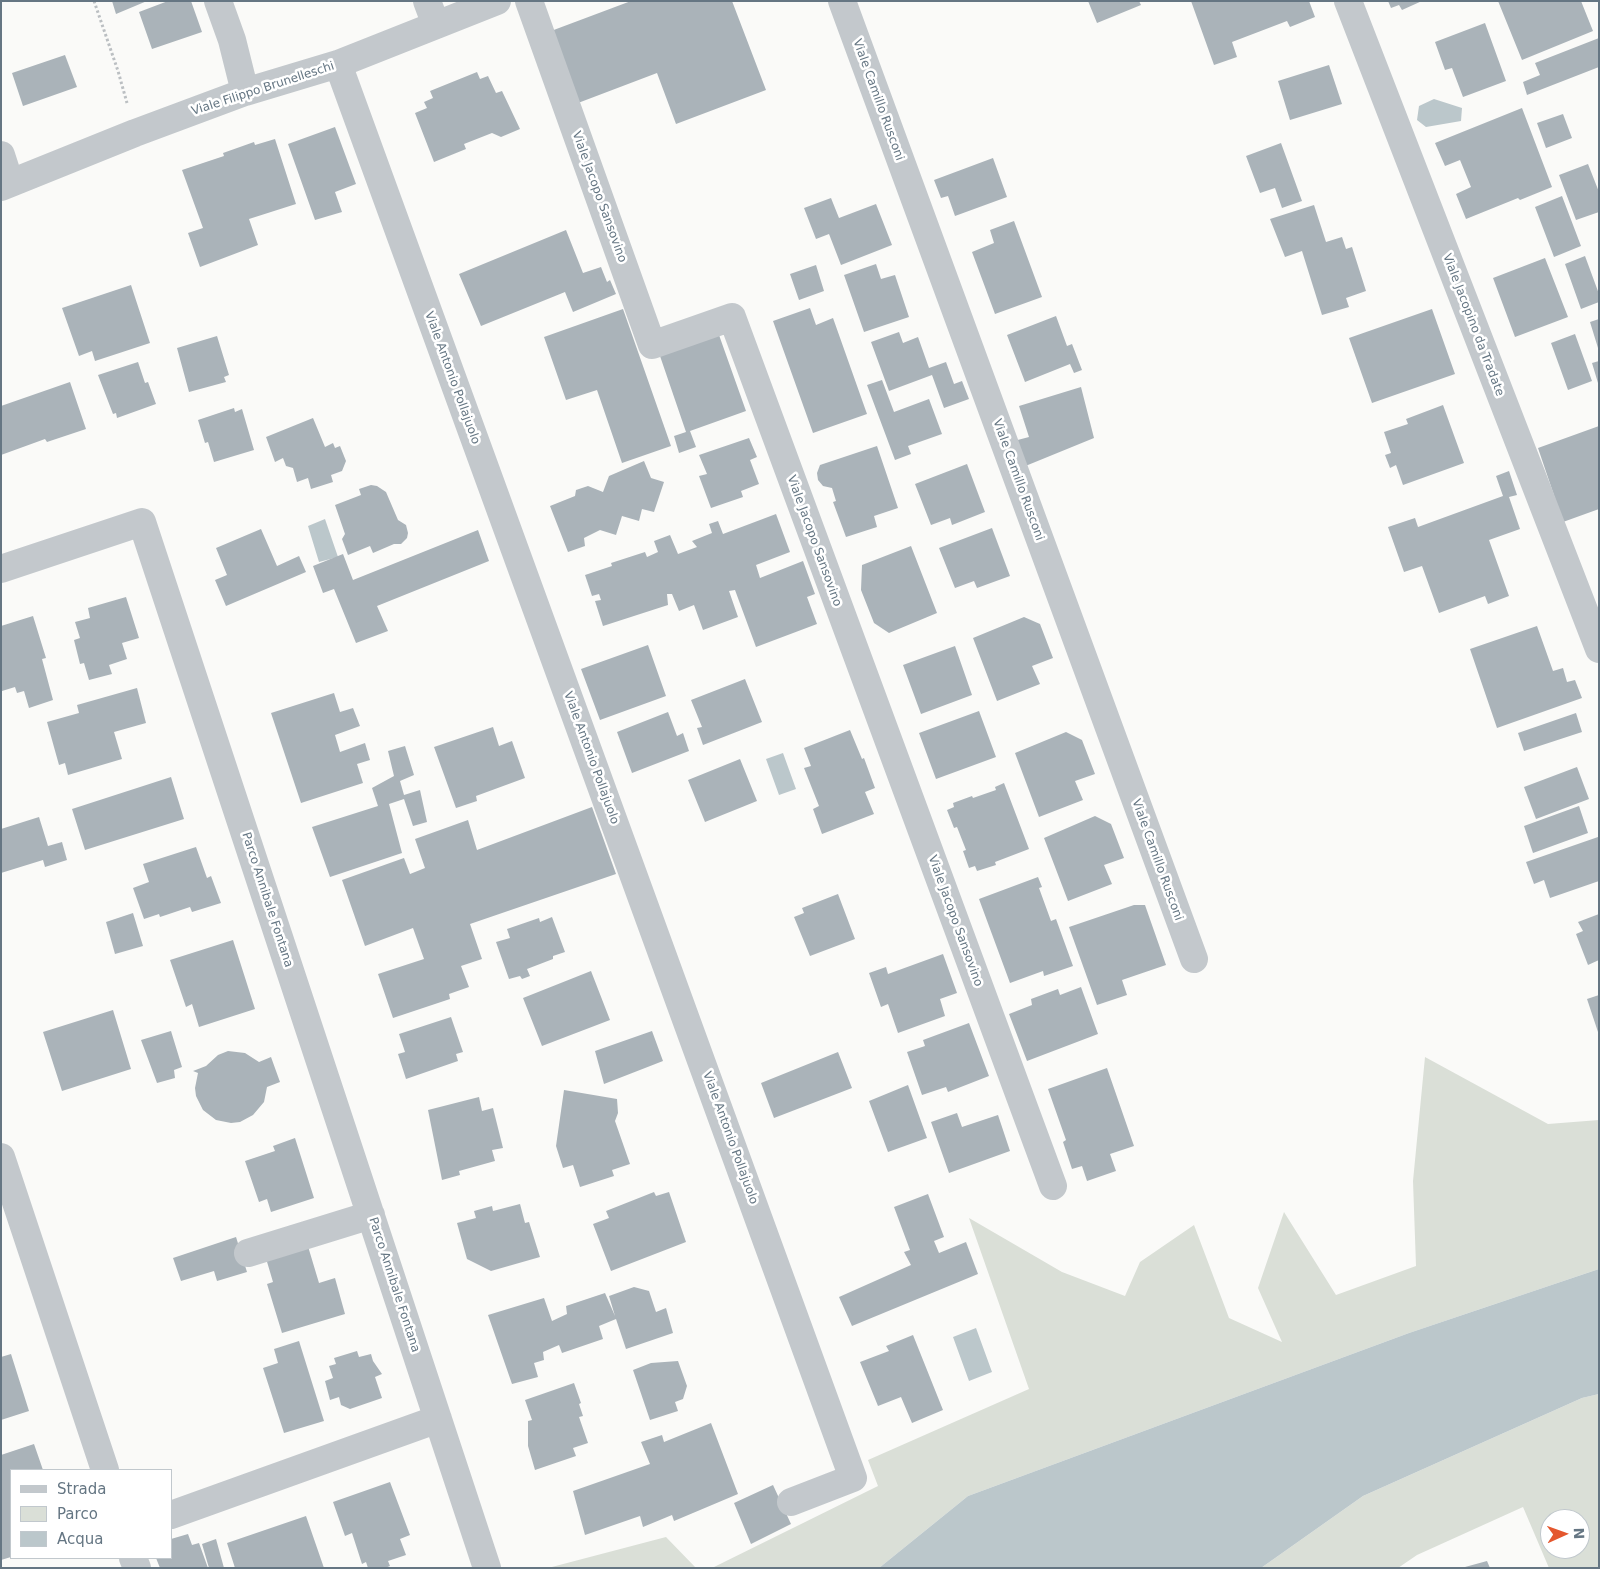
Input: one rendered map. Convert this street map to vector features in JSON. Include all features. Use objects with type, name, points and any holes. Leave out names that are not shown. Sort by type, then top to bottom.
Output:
[{"type":"street","points":[[218,1],[232,40],[245,92]]},
{"type":"street","name":"Viale Filippo Brunelleschi","points":[[6,185],[135,133],[245,92],[338,64],[431,13],[497,1]]},
{"type":"street","name":"Viale Jacopo Sansovino","points":[[529,1],[652,345],[732,318],[1053,1186]]},
{"type":"street","name":"Viale Camillo Rusconi","points":[[842,1],[1194,959]]},
{"type":"street","name":"Viale Jacopino da Tradate","points":[[1348,1],[1599,649]]},
{"type":"street","name":"Viale Antonio Pollajuolo","points":[[338,64],[853,1478],[791,1502]]},
{"type":"street","points":[[1,155],[6,185]]},
{"type":"street","name":"Parco Annibale Fontana","points":[[1,569],[142,522],[487,1568]]},
{"type":"street","points":[[1,1157],[105,1469]]},
{"type":"street","points":[[248,1253],[371,1215]]},
{"type":"street","points":[[172,1515],[438,1419]]},
{"type":"path","points":[[94,1],[118,71],[135,133]]},
{"type":"green space","points":[[1425,1057],[1548,1124],[1599,1120],[1599,1269],[1409,1333],[968,1496],[879,1568],[712,1568],[878,1486],[868,1460],[1029,1389],[969,1218],[1062,1272],[1125,1296],[1140,1262],[1194,1225],[1229,1318],[1282,1342],[1258,1288],[1284,1212],[1336,1295],[1416,1266],[1413,1181]]},
{"type":"green space","points":[[1599,1394],[1599,1568],[1549,1568],[1545,1559],[1590,1559],[1590,1509],[1540,1509],[1540,1547],[1523,1507],[1417,1555],[1398,1568],[1261,1568],[1363,1496],[1582,1398]]},
{"type":"green space","points":[[666,1537],[696,1568],[548,1568]]},
{"type":"water","points":[[1434,99],[1462,108],[1461,121],[1426,127],[1417,120],[1419,106]]},
{"type":"water","points":[[325,519],[338,557],[319,562],[308,526]]},
{"type":"water","points":[[783,753],[796,789],[779,795],[766,759]]},
{"type":"water","points":[[1599,1269],[1599,1394],[1582,1398],[1363,1496],[1261,1568],[879,1568],[968,1496],[1409,1333]]},
{"type":"water","points":[[976,1328],[992,1372],[969,1381],[953,1337]]},
{"type":"building","points":[[112,1],[147,1],[116,14]]},
{"type":"building","points":[[168,1],[191,1],[202,32],[152,49],[139,12]]},
{"type":"building","points":[[631,1],[732,1],[766,90],[676,124],[657,73],[578,103],[551,31]]},
{"type":"building","points":[[1088,1],[1139,1],[1141,5],[1097,23]]},
{"type":"building","points":[[1191,1],[1309,1],[1315,17],[1290,27],[1287,21],[1232,42],[1237,57],[1214,65]]},
{"type":"building","points":[[1388,1],[1422,1],[1402,10],[1399,5],[1391,8]]},
{"type":"building","points":[[1498,1],[1581,1],[1593,31],[1522,60]]},
{"type":"building","points":[[1485,23],[1506,81],[1463,97],[1452,68],[1445,70],[1435,42]]},
{"type":"building","points":[[1599,38],[1599,67],[1527,95],[1523,82],[1540,75],[1535,63]]},
{"type":"building","points":[[65,55],[77,87],[23,106],[12,73]]},
{"type":"building","points":[[1329,65],[1342,104],[1290,120],[1278,81]]},
{"type":"building","points":[[477,72],[480,79],[488,76],[496,93],[502,91],[520,129],[501,137],[492,133],[464,144],[466,149],[434,162],[415,113],[427,108],[424,102],[433,98],[430,91]]},
{"type":"building","points":[[1522,108],[1552,187],[1520,200],[1518,198],[1466,219],[1456,194],[1471,187],[1460,160],[1445,166],[1435,143]]},
{"type":"building","points":[[1563,114],[1572,138],[1546,148],[1537,123]]},
{"type":"building","points":[[335,127],[356,184],[335,192],[342,212],[315,220],[288,144]]},
{"type":"building","points":[[275,139],[296,204],[249,219],[258,245],[200,267],[188,233],[203,228],[182,170],[224,156],[223,153],[254,142],[255,145]]},
{"type":"building","points":[[1281,143],[1302,201],[1282,208],[1275,188],[1260,193],[1246,156]]},
{"type":"building","points":[[993,158],[1007,197],[955,216],[948,196],[941,198],[934,180]]},
{"type":"building","points":[[1588,164],[1599,192],[1599,212],[1576,220],[1559,175]]},
{"type":"building","points":[[1562,196],[1581,246],[1554,257],[1535,207]]},
{"type":"building","points":[[831,198],[839,218],[876,204],[892,245],[841,265],[829,234],[816,239],[804,208]]},
{"type":"building","points":[[1314,205],[1326,242],[1342,237],[1346,249],[1352,247],[1366,291],[1346,298],[1349,307],[1322,315],[1302,251],[1285,257],[1270,219]]},
{"type":"building","points":[[1014,221],[1042,297],[995,314],[972,252],[994,243],[990,230]]},
{"type":"building","points":[[566,230],[583,273],[601,267],[607,282],[610,280],[616,294],[573,312],[565,292],[481,326],[459,274]]},
{"type":"building","points":[[1585,256],[1599,294],[1599,302],[1581,309],[1565,264]]},
{"type":"building","points":[[1545,258],[1568,317],[1515,337],[1493,278]]},
{"type":"building","points":[[876,264],[881,279],[895,275],[909,317],[864,332],[844,275]]},
{"type":"building","points":[[816,265],[824,291],[799,300],[790,274]]},
{"type":"building","points":[[131,285],[150,343],[95,361],[92,351],[79,356],[62,308]]},
{"type":"building","points":[[810,308],[816,325],[833,318],[867,414],[813,433],[773,321]]},
{"type":"building","points":[[623,309],[671,446],[622,463],[597,390],[566,400],[544,337]]},
{"type":"building","points":[[1432,309],[1455,374],[1372,403],[1349,338]]},
{"type":"building","points":[[1056,316],[1067,346],[1072,344],[1082,370],[1074,373],[1070,364],[1025,382],[1007,335]]},
{"type":"building","points":[[1599,319],[1599,348],[1598,348],[1590,322]]},
{"type":"building","points":[[899,332],[903,343],[918,337],[929,368],[946,362],[954,384],[962,381],[969,399],[944,408],[932,375],[889,391],[871,342]]},
{"type":"building","points":[[1575,334],[1592,381],[1568,390],[1551,343]]},
{"type":"building","points":[[719,335],[746,411],[690,431],[696,447],[679,453],[674,436],[686,432],[660,356]]},
{"type":"building","points":[[217,336],[229,375],[224,377],[226,382],[189,392],[177,348]]},
{"type":"building","points":[[1599,361],[1599,383],[1598,383],[1592,363]]},
{"type":"building","points":[[138,362],[145,383],[148,382],[156,404],[117,418],[116,413],[113,414],[98,375]]},
{"type":"building","points":[[882,380],[894,412],[929,399],[942,434],[908,446],[911,454],[895,460],[867,385]]},
{"type":"building","points":[[70,382],[86,429],[47,442],[45,439],[1,455],[1,406]]},
{"type":"building","points":[[1081,387],[1094,438],[1023,467],[1010,442],[1029,437],[1019,406]]},
{"type":"building","points":[[1443,405],[1464,463],[1403,485],[1396,465],[1390,468],[1385,455],[1391,453],[1384,432],[1408,424],[1406,419]]},
{"type":"building","points":[[234,408],[235,412],[242,409],[254,450],[214,462],[208,442],[205,443],[198,420]]},
{"type":"building","points":[[313,418],[325,447],[333,443],[335,448],[340,446],[346,461],[342,471],[331,475],[333,482],[311,489],[308,478],[297,482],[293,468],[286,466],[283,458],[275,462],[266,437]]},
{"type":"building","points":[[1599,426],[1599,509],[1563,522],[1538,448]]},
{"type":"building","points":[[749,438],[757,457],[750,460],[759,484],[741,491],[743,497],[711,508],[699,476],[707,474],[699,455]]},
{"type":"building","points":[[877,446],[898,508],[874,516],[877,527],[846,537],[833,502],[836,501],[832,488],[823,486],[818,480],[817,473],[820,465]]},
{"type":"building","points":[[644,461],[651,478],[664,482],[654,512],[642,509],[639,521],[622,516],[616,535],[600,530],[584,538],[585,546],[568,552],[550,506],[575,496],[576,490],[588,486],[603,492],[609,476]]},
{"type":"building","points":[[967,464],[985,512],[952,525],[950,518],[931,525],[915,484]]},
{"type":"building","points":[[1509,471],[1517,495],[1509,497],[1520,529],[1489,540],[1509,596],[1488,604],[1485,596],[1439,613],[1422,566],[1404,572],[1388,527],[1415,518],[1418,527],[1503,496],[1496,476]]},
{"type":"building","points":[[371,485],[377,486],[386,492],[398,520],[406,525],[407,538],[401,544],[394,544],[373,553],[370,546],[348,555],[342,539],[345,534],[335,505],[361,495],[359,489]]},
{"type":"building","points":[[776,514],[790,552],[756,565],[760,578],[803,561],[815,594],[807,597],[817,624],[756,647],[735,590],[729,591],[738,617],[703,630],[694,605],[679,611],[672,594],[667,594],[668,605],[603,626],[595,601],[601,600],[599,594],[592,596],[585,575],[612,566],[611,563],[645,552],[647,557],[658,552],[654,541],[670,535],[678,554],[697,547],[692,541],[712,533],[709,524],[718,521],[723,534]]},
{"type":"building","points":[[992,528],[1010,576],[977,588],[974,581],[955,588],[939,548]]},
{"type":"building","points":[[261,529],[277,566],[299,556],[306,572],[226,606],[215,580],[227,575],[216,548]]},
{"type":"building","points":[[478,530],[489,561],[377,606],[388,631],[356,643],[334,589],[323,593],[313,566],[343,554],[353,580]]},
{"type":"building","points":[[911,546],[937,613],[889,633],[874,623],[861,590],[862,565]]},
{"type":"building","points":[[126,597],[139,638],[122,643],[127,659],[109,665],[112,674],[89,680],[84,663],[80,664],[74,640],[80,638],[75,622],[90,618],[88,608]]},
{"type":"building","points":[[33,616],[46,658],[42,659],[53,700],[29,708],[24,691],[17,693],[15,687],[2,691],[1,626]]},
{"type":"building","points":[[1024,617],[1040,624],[1053,658],[1032,666],[1040,684],[997,701],[973,638]]},
{"type":"building","points":[[1537,626],[1553,671],[1563,668],[1567,682],[1575,680],[1582,698],[1497,728],[1470,649]]},
{"type":"building","points":[[648,645],[666,696],[600,720],[581,669]]},
{"type":"building","points":[[955,646],[972,695],[921,714],[903,665]]},
{"type":"building","points":[[745,679],[762,722],[703,745],[697,728],[702,727],[691,700]]},
{"type":"building","points":[[137,688],[146,723],[114,732],[122,759],[68,775],[65,763],[59,765],[47,722],[79,713],[77,705]]},
{"type":"building","points":[[334,693],[340,712],[353,708],[360,726],[335,735],[340,752],[365,743],[370,760],[357,764],[363,783],[301,803],[271,713]]},
{"type":"building","points":[[979,711],[996,757],[936,779],[919,733]]},
{"type":"building","points":[[668,712],[677,736],[683,733],[689,751],[632,773],[617,732]]},
{"type":"building","points":[[1576,713],[1582,732],[1524,751],[1518,733]]},
{"type":"building","points":[[493,727],[499,746],[512,741],[525,778],[476,796],[477,801],[456,808],[434,747]]},
{"type":"building","points":[[850,730],[862,759],[864,758],[875,788],[865,792],[874,814],[822,834],[813,809],[819,806],[804,768],[811,766],[804,748]]},
{"type":"building","points":[[1066,732],[1082,740],[1095,774],[1075,781],[1083,800],[1039,817],[1015,753]]},
{"type":"building","points":[[405,746],[414,775],[400,781],[404,795],[420,790],[427,822],[413,826],[404,799],[389,804],[402,853],[330,877],[312,827],[378,806],[372,788],[394,776],[388,751]]},
{"type":"building","points":[[740,759],[757,801],[705,822],[688,780]]},
{"type":"building","points":[[1577,767],[1589,799],[1536,819],[1524,787]]},
{"type":"building","points":[[171,777],[184,819],[85,850],[72,809]]},
{"type":"building","points":[[1004,783],[1029,849],[995,862],[996,865],[977,871],[975,866],[969,868],[963,851],[966,850],[957,827],[954,828],[947,810],[954,807],[953,803],[996,790],[995,787]]},
{"type":"building","points":[[1579,806],[1588,833],[1533,853],[1524,826]]},
{"type":"building","points":[[592,807],[616,874],[470,924],[482,959],[461,966],[469,987],[449,994],[450,999],[393,1018],[378,974],[424,959],[413,928],[365,946],[342,880],[404,858],[410,874],[425,868],[415,839],[468,820],[477,850]]},
{"type":"building","points":[[1095,816],[1111,824],[1124,858],[1104,865],[1112,884],[1068,901],[1044,838]]},
{"type":"building","points":[[39,817],[48,846],[62,842],[67,860],[45,867],[43,860],[1,873],[1,829]]},
{"type":"building","points":[[1598,837],[1599,881],[1550,898],[1544,880],[1534,884],[1526,862]]},
{"type":"building","points":[[196,847],[207,878],[211,876],[221,903],[192,912],[190,907],[160,917],[159,914],[144,919],[133,888],[149,882],[143,864]]},
{"type":"building","points":[[1038,877],[1042,887],[1039,888],[1051,921],[1056,919],[1073,966],[1044,976],[1043,971],[1010,983],[979,899]]},
{"type":"building","points":[[838,894],[855,939],[810,956],[794,917],[804,913],[802,908]]},
{"type":"building","points":[[1134,905],[1145,905],[1166,965],[1122,980],[1127,995],[1097,1005],[1069,927]]},
{"type":"building","points":[[133,913],[143,946],[115,954],[106,922]]},
{"type":"building","points":[[1599,914],[1599,960],[1588,965],[1576,934],[1583,931],[1578,922]]},
{"type":"building","points":[[552,917],[565,952],[527,969],[530,976],[522,979],[520,976],[509,979],[496,942],[510,938],[507,929],[539,918],[540,922]]},
{"type":"building","points":[[233,940],[255,1009],[199,1027],[192,1004],[186,1007],[170,960]]},
{"type":"building","points":[[943,954],[957,993],[940,999],[945,1016],[898,1033],[888,1004],[881,1007],[869,973],[886,967],[888,974]]},
{"type":"building","points":[[591,971],[610,1020],[542,1046],[523,998]]},
{"type":"building","points":[[1081,987],[1098,1034],[1027,1061],[1009,1014],[1032,1005],[1031,999],[1058,989],[1060,995]]},
{"type":"building","points":[[1599,995],[1599,1032],[1598,1032],[1587,999]]},
{"type":"building","points":[[113,1010],[131,1069],[62,1091],[43,1032]]},
{"type":"building","points":[[451,1017],[463,1052],[456,1054],[458,1061],[406,1079],[398,1054],[405,1052],[399,1034]]},
{"type":"building","points":[[969,1023],[989,1076],[948,1092],[946,1087],[922,1095],[907,1052],[925,1046],[923,1040]]},
{"type":"building","points":[[171,1031],[182,1067],[174,1070],[175,1078],[157,1083],[141,1040]]},
{"type":"building","points":[[652,1031],[663,1061],[604,1084],[595,1051]]},
{"type":"building","points":[[228,1051],[245,1053],[259,1062],[271,1057],[280,1082],[267,1087],[264,1102],[253,1115],[240,1122],[231,1123],[216,1120],[203,1110],[196,1096],[195,1088],[198,1073],[193,1071],[206,1066],[218,1055]]},
{"type":"building","points":[[838,1052],[852,1088],[774,1118],[761,1083]]},
{"type":"building","points":[[1107,1068],[1134,1146],[1110,1154],[1116,1171],[1087,1181],[1082,1166],[1072,1169],[1063,1142],[1066,1140],[1048,1089]]},
{"type":"building","points":[[908,1085],[927,1138],[888,1152],[869,1101]]},
{"type":"building","points":[[564,1090],[617,1099],[618,1113],[615,1121],[630,1164],[612,1170],[614,1176],[580,1187],[573,1165],[563,1168],[556,1146]]},
{"type":"building","points":[[479,1097],[482,1111],[493,1108],[503,1148],[492,1150],[495,1161],[459,1171],[460,1175],[442,1180],[428,1110]]},
{"type":"building","points":[[957,1113],[962,1127],[998,1115],[1010,1151],[949,1173],[931,1122]]},
{"type":"building","points":[[295,1138],[314,1198],[271,1212],[267,1199],[259,1202],[245,1161],[275,1151],[273,1146]]},
{"type":"building","points":[[654,1192],[656,1196],[669,1192],[686,1242],[611,1271],[593,1224],[609,1218],[606,1211]]},
{"type":"building","points":[[928,1194],[944,1237],[934,1241],[939,1253],[966,1242],[978,1274],[852,1326],[839,1297],[911,1265],[904,1252],[910,1250],[894,1207]]},
{"type":"building","points":[[520,1204],[525,1223],[529,1222],[540,1257],[491,1271],[467,1259],[457,1223],[476,1218],[474,1211],[492,1206],[493,1211]]},
{"type":"building","points":[[236,1237],[247,1272],[217,1281],[214,1271],[181,1281],[173,1258]]},
{"type":"building","points":[[307,1243],[319,1283],[335,1278],[345,1314],[282,1333],[267,1284],[273,1282],[265,1255]]},
{"type":"building","points":[[634,1287],[649,1291],[656,1312],[666,1308],[673,1333],[626,1349],[616,1319],[599,1326],[603,1339],[562,1353],[559,1345],[543,1352],[544,1360],[534,1363],[538,1377],[512,1384],[488,1315],[544,1298],[552,1321],[567,1314],[566,1306],[605,1293],[615,1316],[609,1296]]},
{"type":"building","points":[[913,1335],[943,1410],[912,1423],[901,1397],[878,1406],[860,1362],[889,1351],[886,1346]]},
{"type":"building","points":[[299,1341],[324,1421],[284,1433],[263,1368],[278,1363],[274,1349]]},
{"type":"building","points":[[357,1351],[359,1357],[371,1354],[373,1361],[382,1374],[375,1377],[382,1398],[350,1409],[341,1405],[339,1397],[330,1400],[325,1381],[333,1378],[329,1366],[336,1364],[334,1358]]},
{"type":"building","points":[[11,1354],[29,1411],[1,1420],[1,1357]]},
{"type":"building","points":[[678,1361],[687,1386],[683,1399],[675,1402],[678,1411],[650,1420],[633,1370],[651,1363]]},
{"type":"building","points":[[574,1383],[583,1416],[579,1417],[588,1443],[573,1448],[576,1456],[535,1470],[528,1446],[528,1421],[532,1420],[525,1400]]},
{"type":"building","points":[[711,1423],[738,1494],[674,1521],[672,1515],[643,1527],[640,1516],[585,1535],[573,1491],[650,1464],[641,1442],[662,1435],[664,1442]]},
{"type":"building","points":[[34,1444],[43,1469],[10,1469],[10,1557],[1,1560],[1,1455]]},
{"type":"building","points":[[390,1482],[410,1535],[400,1539],[406,1555],[388,1561],[390,1566],[385,1568],[368,1568],[366,1562],[362,1564],[352,1533],[345,1536],[333,1502]]},
{"type":"building","points":[[773,1485],[791,1524],[751,1544],[734,1503]]},
{"type":"building","points":[[306,1516],[324,1568],[235,1568],[227,1543]]},
{"type":"building","points":[[188,1534],[192,1545],[199,1543],[208,1568],[160,1568],[156,1559],[172,1559],[172,1539]]},
{"type":"building","points":[[216,1539],[224,1568],[209,1568],[202,1544]]},
{"type":"building","points":[[1487,1561],[1490,1568],[1465,1568],[1465,1567]]}]
